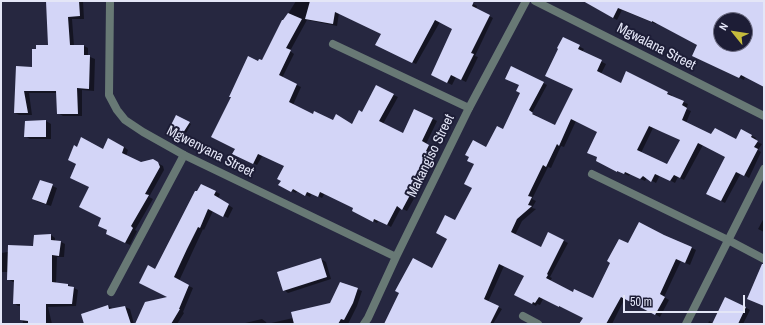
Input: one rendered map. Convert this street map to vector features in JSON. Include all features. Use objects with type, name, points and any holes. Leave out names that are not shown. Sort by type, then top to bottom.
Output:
[{"type":"street","name":"Mgwenyana Street","points":[[110,1],[109,95],[117,110],[125,120],[184,155],[396,257]]},
{"type":"street","name":"Makangiso Street","points":[[364,324],[469,108],[526,1]]},
{"type":"street","name":"Mgwalana Street","points":[[535,1],[764,116]]},
{"type":"street","points":[[334,44],[469,108]]},
{"type":"street","points":[[111,292],[184,155]]},
{"type":"street","points":[[686,324],[764,169]]},
{"type":"street","points":[[592,174],[764,259]]},
{"type":"street","points":[[523,316],[538,324]]},
{"type":"building","points":[[46,1],[79,1],[80,16],[68,17],[70,45],[84,45],[84,55],[90,55],[89,89],[77,88],[78,114],[57,114],[56,91],[24,91],[28,113],[14,113],[16,66],[32,67],[32,49],[36,49],[36,45],[48,45]]},
{"type":"building","points":[[310,1],[474,1],[472,6],[490,15],[471,53],[474,54],[461,80],[451,75],[447,83],[431,75],[452,29],[435,20],[412,63],[375,45],[381,34],[335,12],[333,24],[305,19]]},
{"type":"building","points":[[583,1],[764,1],[764,87],[741,75],[739,78],[692,56],[697,45],[652,21],[618,8],[613,18]]},
{"type":"building","points":[[288,13],[302,19],[286,48],[291,50],[279,75],[297,84],[289,102],[313,114],[314,111],[333,120],[336,114],[352,124],[359,110],[362,112],[376,85],[394,94],[379,121],[403,133],[414,109],[433,118],[422,141],[429,145],[426,151],[428,152],[412,183],[416,184],[402,210],[397,206],[387,225],[374,219],[373,222],[352,211],[353,208],[320,192],[318,197],[307,192],[305,196],[293,189],[291,192],[278,185],[281,181],[277,179],[284,166],[258,154],[253,164],[232,154],[235,149],[211,137],[231,97],[229,97],[248,56],[258,61],[259,59],[262,60],[282,20]]},
{"type":"building","points":[[563,37],[580,45],[578,49],[602,60],[597,71],[621,83],[626,71],[668,92],[667,94],[684,101],[682,105],[687,108],[682,120],[711,134],[715,128],[736,139],[741,129],[752,135],[751,137],[758,141],[754,147],[758,149],[744,176],[736,172],[721,201],[706,194],[725,157],[698,143],[680,178],[674,175],[670,181],[655,174],[651,182],[643,176],[640,179],[625,172],[624,174],[617,172],[596,161],[597,157],[587,153],[597,132],[571,119],[559,146],[557,144],[546,167],[543,165],[528,196],[532,197],[528,205],[532,206],[517,219],[511,232],[541,247],[548,232],[564,240],[546,278],[573,292],[574,289],[593,298],[610,263],[607,261],[619,239],[628,243],[639,222],[692,247],[685,263],[676,259],[660,294],[665,297],[655,315],[621,297],[606,324],[579,324],[583,318],[539,297],[535,303],[533,302],[532,304],[514,295],[524,276],[499,264],[484,299],[499,306],[490,324],[384,324],[399,293],[395,291],[413,258],[432,268],[447,239],[436,233],[445,215],[455,220],[472,188],[464,184],[474,164],[467,161],[469,157],[465,155],[473,140],[486,147],[497,126],[503,129],[520,93],[516,91],[519,85],[505,79],[511,66],[544,82],[529,110],[533,113],[532,114],[555,125],[573,89],[545,76],[558,49],[557,48]],"holes":[[[649,126],[680,140],[667,164],[637,150]]]},
{"type":"building","points":[[176,115],[190,122],[183,133],[170,127]]},
{"type":"building","points":[[46,120],[46,137],[24,137],[25,121]]},
{"type":"building","points":[[81,137],[103,149],[108,138],[124,147],[122,153],[141,162],[153,159],[158,162],[160,167],[145,194],[149,195],[131,226],[133,228],[125,243],[106,234],[107,230],[98,226],[101,218],[79,207],[89,187],[70,178],[76,164],[68,160],[74,145],[77,147]]},
{"type":"building","points":[[40,180],[53,184],[46,204],[32,199]]},
{"type":"building","points":[[201,184],[216,191],[214,195],[229,204],[223,217],[208,209],[200,228],[198,227],[187,249],[174,277],[189,285],[180,309],[171,324],[135,324],[145,302],[167,297],[139,283],[148,265],[155,269],[195,191],[197,191]]},
{"type":"building","points":[[51,234],[51,240],[61,241],[59,256],[52,255],[52,282],[68,284],[68,286],[74,287],[72,304],[46,304],[46,324],[28,324],[28,321],[20,320],[20,304],[13,304],[14,280],[7,280],[8,245],[33,246],[34,235]]},
{"type":"building","points":[[321,258],[327,277],[283,291],[277,272]]},
{"type":"building","points":[[762,264],[764,264],[764,306],[747,299]]},
{"type":"building","points":[[340,282],[358,288],[353,303],[344,320],[341,319],[338,324],[294,324],[291,312],[330,303]]},
{"type":"building","points":[[725,297],[746,307],[738,324],[712,324]]},
{"type":"building","points":[[108,305],[109,309],[125,306],[131,324],[84,324],[81,314]]}]
